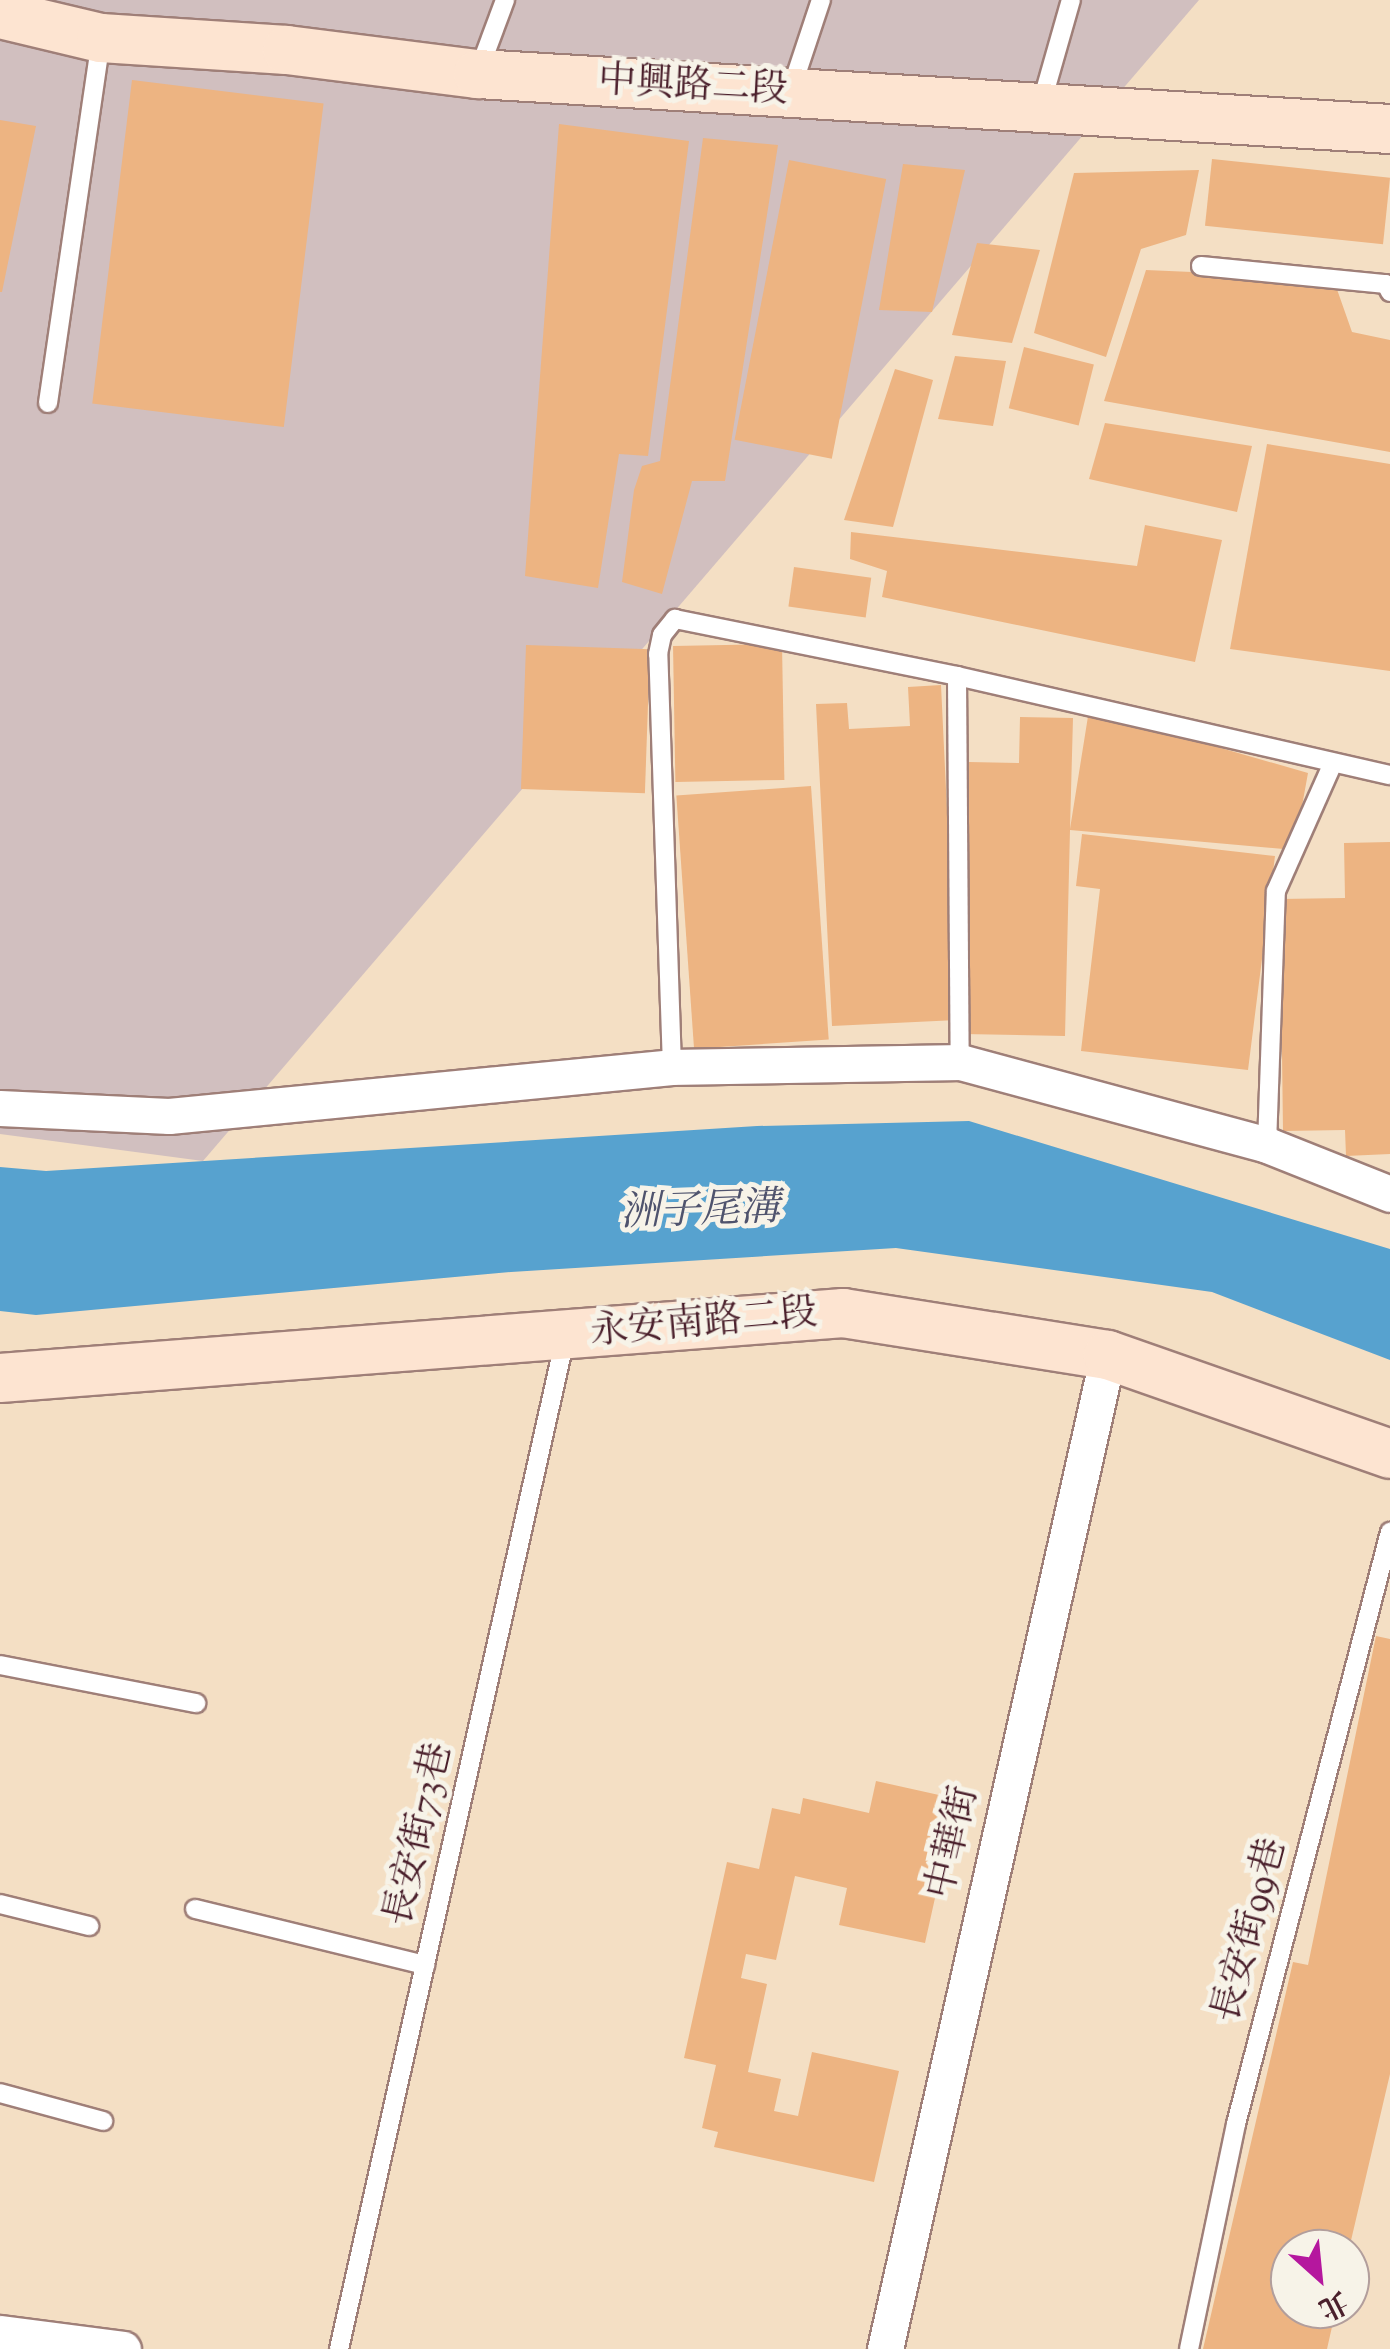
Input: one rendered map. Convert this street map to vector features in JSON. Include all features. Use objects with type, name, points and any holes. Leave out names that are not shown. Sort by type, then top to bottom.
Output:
[{"type":"street","name":"中興路二段","points":[[0,14],[100,38],[287,50],[478,74],[1390,128]]},
{"type":"street","points":[[0,1108],[169,1116],[672,1067],[960,1062],[1267,1145],[1390,1194]]},
{"type":"street","name":"永安南路二段","points":[[0,1378],[843,1314],[1108,1355],[1390,1454]]},
{"type":"street","name":"中華街","points":[[885,2349],[1108,1355]]},
{"type":"street","points":[[0,2334],[122,2349]]},
{"type":"lane","points":[[478,74],[505,0]]},
{"type":"lane","points":[[790,94],[821,0]]},
{"type":"lane","points":[[1040,108],[1071,0]]},
{"type":"lane","points":[[48,403],[100,38]]},
{"type":"lane","points":[[1201,266],[1386,284],[1390,292]]},
{"type":"lane","points":[[672,1067],[662,635],[675,619],[957,676],[1390,776]]},
{"type":"lane","points":[[957,676],[960,1062]]},
{"type":"lane","points":[[1267,1145],[1276,891],[1334,763]]},
{"type":"lane","name":"長安街73巷","points":[[339,2349],[566,1336]]},
{"type":"lane","name":"長安街99巷","points":[[1189,2349],[1236,2124],[1390,1532]]},
{"type":"lane","points":[[0,1665],[196,1703]]},
{"type":"lane","points":[[0,1904],[89,1926]]},
{"type":"lane","points":[[195,1908],[425,1964]]},
{"type":"lane","points":[[0,2093],[103,2121]]},
{"type":"shaded area","points":[[0,0],[1199,0],[203,1161],[0,1134]]},
{"type":"water","name":"洲子尾溝","points":[[969,1121],[1390,1249],[1390,1360],[1212,1292],[896,1248],[511,1272],[36,1315],[0,1311],[0,1167],[46,1171],[757,1126]]},
{"type":"building","points":[[132,80],[324,104],[284,427],[92,404]]},
{"type":"building","points":[[0,120],[36,126],[2,292],[0,292]]},
{"type":"building","points":[[559,124],[689,141],[648,456],[619,454],[598,588],[525,576]]},
{"type":"building","points":[[703,138],[778,145],[725,481],[692,481],[662,594],[622,582],[634,490],[642,466],[660,461]]},
{"type":"building","points":[[1212,159],[1390,178],[1383,244],[1205,226]]},
{"type":"building","points":[[789,160],[886,179],[832,459],[735,440]]},
{"type":"building","points":[[903,164],[965,170],[932,312],[879,310]]},
{"type":"building","points":[[1199,170],[1186,235],[1141,249],[1106,357],[1034,333],[1074,173]]},
{"type":"building","points":[[977,243],[1040,250],[1012,343],[952,335]]},
{"type":"building","points":[[1146,270],[1333,278],[1352,332],[1390,340],[1390,452],[1104,401]]},
{"type":"building","points":[[1024,347],[1094,364],[1079,426],[1009,408]]},
{"type":"building","points":[[955,356],[1006,361],[993,426],[938,419]]},
{"type":"building","points":[[895,369],[933,380],[893,527],[844,520]]},
{"type":"building","points":[[1105,423],[1252,446],[1237,512],[1089,479]]},
{"type":"building","points":[[1267,444],[1390,464],[1390,671],[1230,649]]},
{"type":"building","points":[[1145,525],[1222,540],[1195,662],[882,597],[887,571],[850,559],[851,532],[1137,566]]},
{"type":"building","points":[[794,567],[871,578],[866,617],[788,607]]},
{"type":"building","points":[[782,644],[784,780],[675,782],[673,646]]},
{"type":"building","points":[[526,645],[650,649],[645,793],[521,789]]},
{"type":"building","points":[[941,685],[957,1020],[832,1026],[816,704],[847,703],[849,729],[910,726],[908,687]]},
{"type":"building","points":[[1089,710],[1308,773],[1294,850],[1070,830],[1065,1036],[963,1034],[969,762],[1019,763],[1020,717],[1073,718],[1070,829]]},
{"type":"building","points":[[811,786],[829,1039],[694,1049],[676,795]]},
{"type":"building","points":[[1082,834],[1275,856],[1248,1070],[1081,1051],[1100,889],[1076,886]]},
{"type":"building","points":[[1390,842],[1390,1154],[1346,1156],[1345,1130],[1283,1131],[1280,899],[1345,898],[1344,843]]},
{"type":"building","points":[[1376,1636],[1390,1639],[1390,2074],[1354,2229],[1270,2229],[1270,2329],[1332,2329],[1327,2349],[1203,2349],[1293,1962],[1308,1965]]},
{"type":"building","points":[[876,1781],[957,1799],[925,1943],[839,1925],[847,1888],[795,1876],[776,1960],[746,1954],[741,1978],[767,1984],[748,2072],[781,2079],[774,2111],[798,2116],[812,2052],[899,2071],[874,2182],[714,2147],[718,2132],[702,2128],[716,2065],[684,2058],[727,1862],[759,1869],[772,1808],[800,1814],[803,1798],[869,1813]]}]
